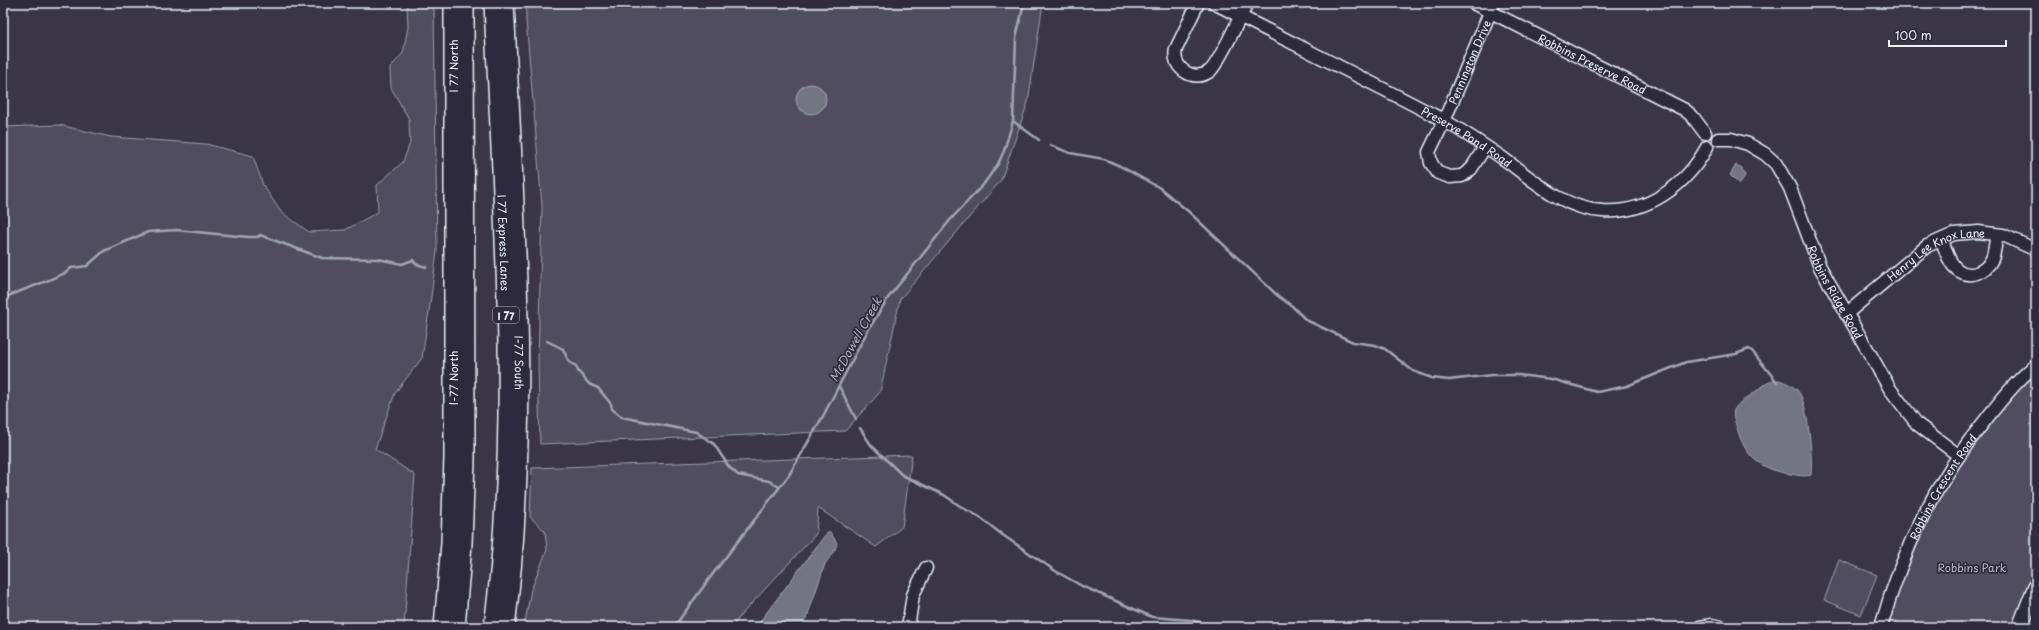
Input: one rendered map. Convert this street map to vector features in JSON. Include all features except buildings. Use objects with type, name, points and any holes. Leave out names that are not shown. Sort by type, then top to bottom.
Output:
[{"type":"highway","name":"I 77 North","points":[[453,3],[453,129]]},
{"type":"highway","points":[[456,627],[465,494],[465,3]]},
{"type":"highway","name":"I 77 Express Lanes","points":[[493,3],[505,286],[507,392],[504,492],[493,627]]},
{"type":"highway","name":"I-77 South","points":[[505,3],[518,278],[520,392],[517,492],[506,627]]},
{"type":"highway","points":[[453,129],[459,151],[459,174],[466,214]]},
{"type":"highway","name":"I-77 North","points":[[443,627],[450,543],[453,458],[453,129]]},
{"type":"main road","points":[[2020,627],[2036,586]]},
{"type":"street","points":[[1198,3],[1176,49],[1175,55],[1177,63],[1181,69],[1193,76],[1201,76],[1214,67],[1247,3]]},
{"type":"street","name":"Preserve Pond Road","points":[[1214,3],[1444,121],[1564,200],[1587,208],[1602,211],[1648,204],[1668,193],[1692,171],[1707,147]]},
{"type":"street","name":"Robbins Preserve Road","points":[[1472,3],[1492,8],[1674,104],[1692,116],[1705,133]]},
{"type":"street","name":"Pennington Drive","points":[[1485,147],[1471,169],[1462,176],[1450,177],[1438,173],[1431,163],[1429,152],[1444,121],[1492,8]]},
{"type":"street","points":[[1705,133],[1714,133],[1718,139],[1714,146],[1707,147],[1702,141],[1705,133]]},
{"type":"street","name":"Robbins Ridge Road","points":[[1718,139],[1731,139],[1748,144],[1765,154],[1776,164],[1790,188],[1820,267],[1890,389],[1906,412],[1917,424],[1958,455]]},
{"type":"street","name":"Henry Lee Knox Lane","points":[[1846,314],[1927,246],[1954,234],[1978,232],[2003,235],[2036,250]]},
{"type":"street","points":[[1942,240],[1949,258],[1958,270],[1972,275],[1985,270],[1992,259],[1997,234]]},
{"type":"street","name":"Robbins Crescent Road","points":[[1881,627],[1893,584],[1909,544],[1934,494],[1958,455],[2004,396],[2021,377],[2036,365]]},
{"type":"street","points":[[908,627],[913,595],[926,568]]},
{"type":"street","points":[[1700,627],[1712,625],[1722,627]]},
{"type":"green space","points":[[407,3],[434,3],[437,251],[422,358],[395,393],[375,449],[415,475],[404,627],[3,627],[3,127],[59,125],[111,137],[206,144],[253,156],[263,185],[281,212],[309,232],[345,230],[378,212],[377,185],[403,162],[410,143],[409,119],[391,88],[390,68],[403,53],[408,27]]},
{"type":"green space","points":[[526,3],[1043,3],[1028,102],[1001,180],[900,299],[880,392],[845,431],[540,444],[538,364],[542,206],[526,20]]},
{"type":"green space","name":"Robbins Park","points":[[2036,372],[2036,565],[2013,627],[1886,627],[1894,599],[1915,545],[1942,494],[1957,469],[2001,409],[2018,389]]},
{"type":"green space","points":[[912,455],[902,527],[876,547],[818,508],[816,534],[741,615],[732,627],[524,627],[531,590],[547,550],[545,531],[530,517],[532,468]]},
{"type":"green space","points":[[1839,560],[1877,575],[1861,615],[1824,600]]},
{"type":"water","points":[[811,84],[817,85],[825,93],[825,105],[817,113],[811,114],[805,113],[797,105],[796,99],[797,93],[805,85]]},
{"type":"water","points":[[1736,165],[1742,168],[1745,176],[1739,184],[1730,175]]},
{"type":"water","points":[[1779,380],[1794,387],[1802,397],[1809,432],[1811,475],[1803,476],[1779,472],[1762,465],[1749,454],[1740,438],[1733,412],[1736,407],[1766,384]]},
{"type":"water","points":[[830,532],[837,543],[834,552],[825,564],[807,617],[799,627],[758,627],[758,624],[826,534]]},
{"type":"waterway","name":"McDowell Creek","points":[[674,627],[789,475],[822,418],[867,332],[888,298],[951,219],[983,185],[998,164],[1004,151],[1013,121],[1016,38],[1024,3]]},
{"type":"waterway","points":[[1013,121],[1039,140]]},
{"type":"waterway","points":[[1050,145],[1070,153],[1104,159],[1160,188],[1189,212],[1278,296],[1292,306],[1306,320],[1353,342],[1375,345],[1385,349],[1413,371],[1432,378],[1449,380],[1492,375],[1519,375],[1551,379],[1597,392],[1627,386],[1686,362],[1736,354],[1749,349],[1777,382]]},
{"type":"waterway","points":[[3,298],[49,280],[67,272],[71,268],[87,266],[104,251],[148,232],[176,230],[248,237],[258,237],[260,235],[322,258],[378,259],[402,264],[413,260],[416,264],[426,267]]},
{"type":"waterway","points":[[547,341],[563,349],[569,362],[576,366],[578,371],[589,384],[598,388],[611,404],[612,409],[622,417],[696,432],[714,444],[729,467],[738,475],[769,481],[779,487]]},
{"type":"waterway","points":[[839,386],[856,419]]},
{"type":"waterway","points":[[860,428],[871,445],[902,475],[944,495],[978,516],[1004,536],[1057,572],[1082,586],[1152,617],[1190,620],[1224,627]]}]
